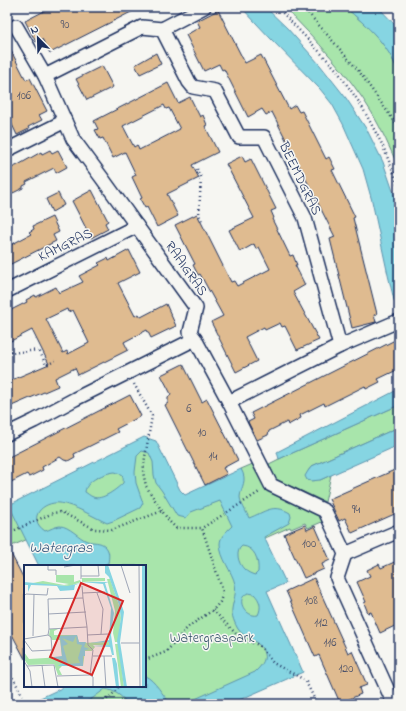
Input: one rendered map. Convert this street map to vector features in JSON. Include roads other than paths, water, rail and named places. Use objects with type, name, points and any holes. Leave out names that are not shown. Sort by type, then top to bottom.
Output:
[{"type":"street","points":[[46,76],[142,27],[162,29],[204,7]]},
{"type":"street","points":[[7,150],[65,121],[46,76],[16,26]]},
{"type":"street","name":"BEEMDGRAS","points":[[162,29],[189,82],[193,87],[215,91],[239,137],[264,137],[305,218],[340,346]]},
{"type":"street","name":"RAAIGRAS","points":[[65,121],[73,139],[138,226],[196,308],[190,332],[195,339]]},
{"type":"street","name":"KAMGRAS","points":[[7,291],[138,226]]},
{"type":"street","points":[[229,402],[340,346],[396,322]]},
{"type":"street","points":[[7,434],[75,398],[195,339],[271,485],[325,511],[345,554],[337,578],[394,704]]},
{"type":"street","points":[[345,554],[399,531]]},
{"type":"water","points":[[241,7],[265,7],[287,28],[320,65],[346,98],[367,130],[383,162],[399,212],[399,311],[394,300],[372,201],[363,169],[343,124],[332,104],[320,89]]},
{"type":"water","points":[[345,7],[378,7],[399,29],[399,73],[383,44]]},
{"type":"water","points":[[399,389],[399,405],[279,459],[277,452]]},
{"type":"water","points":[[399,427],[399,445],[320,480],[307,480],[305,476],[312,466]]},
{"type":"water","name":"Watergras","points":[[144,437],[156,441],[180,490],[185,495],[241,469],[244,480],[240,499],[249,518],[274,509],[284,510],[290,513],[291,517],[289,523],[264,537],[286,583],[267,591],[303,672],[230,704],[184,704],[255,672],[262,664],[264,659],[263,649],[238,629],[233,617],[232,609],[235,584],[222,554],[220,544],[222,536],[232,526],[220,501],[191,512],[186,518],[177,516],[156,483],[153,462],[149,453],[142,451],[137,456],[135,472],[136,483],[143,503],[140,508],[107,523],[78,509],[60,503],[48,505],[39,511],[37,516],[39,526],[45,531],[58,526],[63,527],[87,541],[103,544],[108,550],[108,563],[103,565],[39,565],[9,505]],"holes":[[[115,472],[123,477],[123,483],[105,496],[97,498],[92,497],[85,492],[89,484],[97,478]],[[242,546],[250,549],[257,559],[258,572],[255,575],[246,571],[240,564],[238,554]],[[248,593],[254,594],[259,601],[260,606],[258,615],[249,614],[243,607],[242,599]]]},
{"type":"water","points":[[146,676],[156,685],[171,704],[128,704],[118,694],[105,689],[82,704],[38,704],[36,700],[64,687],[146,687]]},
{"type":"park label","name":"Watergraspark","points":[[212,637]]}]
